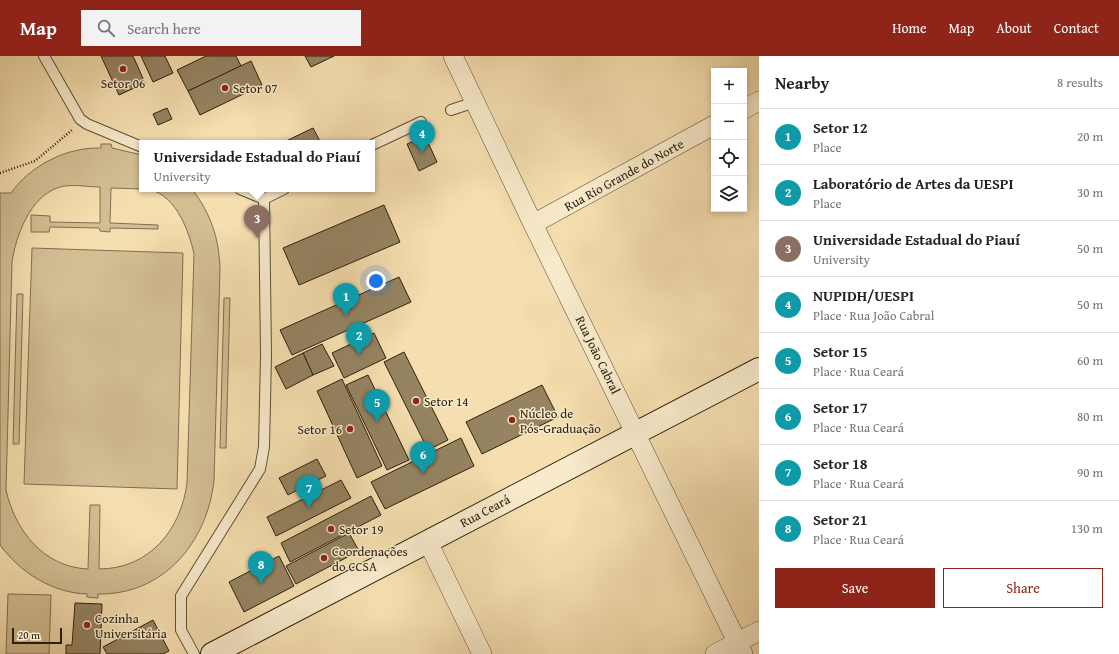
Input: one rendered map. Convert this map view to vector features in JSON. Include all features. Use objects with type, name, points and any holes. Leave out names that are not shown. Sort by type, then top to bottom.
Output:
[{"type":"street","name":"Rua João Cabral","points":[[453,56],[533,224],[741,648]]},
{"type":"street","points":[[747,107],[759,101]]},
{"type":"street","name":"Rua Rio Grande do Norte","points":[[533,224],[711,128]]},
{"type":"street","name":"Rua Ceará","points":[[212,654],[759,369]]},
{"type":"street","points":[[428,542],[482,654]]},
{"type":"street","points":[[715,654],[741,648],[759,631]]},
{"type":"lane","points":[[44,56],[80,119],[87,124],[139,146]]},
{"type":"lane","points":[[451,110],[475,102]]},
{"type":"lane","points":[[375,144],[421,122]]},
{"type":"lane","points":[[247,192],[264,199],[278,192]]},
{"type":"lane","points":[[194,654],[181,630],[181,596],[260,469],[264,447],[266,356],[264,199]]},
{"type":"path","points":[[0,173],[35,161],[75,128],[87,124]]},
{"type":"shaded area","points":[[101,144],[111,144],[112,148],[139,154],[139,189],[111,188],[110,223],[158,225],[158,229],[110,228],[110,232],[100,231],[99,228],[50,227],[49,232],[31,232],[31,215],[50,216],[50,222],[100,223],[100,187],[73,185],[57,188],[47,193],[32,209],[21,229],[12,262],[6,490],[16,519],[24,532],[45,554],[72,567],[88,569],[90,505],[100,505],[99,569],[117,567],[133,562],[160,544],[170,531],[184,500],[187,483],[194,254],[184,223],[172,204],[164,196],[157,192],[194,192],[199,198],[213,227],[218,247],[220,269],[214,481],[210,503],[202,525],[192,544],[178,561],[162,575],[143,585],[122,592],[98,594],[98,598],[87,597],[87,594],[61,590],[49,585],[27,572],[17,564],[0,545],[0,193],[11,193],[19,183],[39,166],[63,154],[88,148],[101,148]]},
{"type":"shaded area","points":[[32,248],[183,253],[177,489],[24,484]]},
{"type":"shaded area","points":[[17,294],[23,294],[19,444],[13,444]]},
{"type":"shaded area","points":[[224,298],[230,298],[226,448],[220,448]]},
{"type":"shaded area","points":[[8,594],[51,595],[49,654],[6,654]]},
{"type":"building","name":"Setor 06","points":[[101,56],[133,56],[145,83],[119,95]]},
{"type":"building","points":[[141,56],[165,56],[173,73],[153,82]]},
{"type":"building","points":[[206,56],[236,56],[241,66],[188,91],[177,70]]},
{"type":"building","points":[[305,56],[334,56],[311,67]]},
{"type":"building","name":"Setor 07","points":[[251,61],[262,85],[200,115],[188,91]]},
{"type":"building","points":[[167,108],[172,119],[158,125],[153,114]]},
{"type":"building","points":[[313,128],[319,140],[288,140]]},
{"type":"building","points":[[425,136],[437,162],[419,171],[407,144]]},
{"type":"building","points":[[384,205],[400,242],[299,285],[283,248]]},
{"type":"building","points":[[399,277],[411,302],[292,355],[280,330]]},
{"type":"building","points":[[374,333],[386,358],[344,378],[332,353]]},
{"type":"building","points":[[322,344],[334,366],[313,375],[303,353]]},
{"type":"building","name":"Setor 14","points":[[404,352],[448,440],[428,450],[384,362]]},
{"type":"building","points":[[303,353],[313,375],[286,389],[275,367]]},
{"type":"building","points":[[368,375],[409,460],[387,470],[346,385]]},
{"type":"building","name":"Setor 16","points":[[342,379],[382,466],[357,478],[317,391]]},
{"type":"building","name":"Núcleo de Pós-Graduação","points":[[542,385],[558,417],[482,454],[466,422]]},
{"type":"building","points":[[461,438],[474,466],[385,509],[371,482]]},
{"type":"building","points":[[317,459],[326,476],[288,495],[279,478]]},
{"type":"building","points":[[341,480],[351,498],[276,536],[267,517]]},
{"type":"building","name":"Setor 19","points":[[371,496],[381,515],[290,562],[281,543]]},
{"type":"building","name":"Coordenações do CCSA","points":[[349,533],[359,551],[296,584],[286,566]]},
{"type":"building","points":[[279,556],[294,586],[244,612],[229,582]]},
{"type":"building","name":"Cozinha Universitária","points":[[75,603],[102,604],[100,654],[66,654],[66,645],[72,645]]},
{"type":"building","points":[[153,620],[169,651],[163,654],[107,654],[103,647]]},
{"type":"place","name":"Setor 06","points":[[123,69]]},
{"type":"place","name":"Setor 07","points":[[225,88]]},
{"type":"place","name":"NUPIDH/UESPI","points":[[422,153]]},
{"type":"place","name":"Universidade Estadual do Piauí","points":[[257,238]]},
{"type":"place","name":"Setor 12","points":[[346,316]]},
{"type":"place","name":"Laboratório de Artes da UESPI","points":[[359,355]]},
{"type":"place","name":"Setor 14","points":[[416,401]]},
{"type":"place","name":"Núcleo de Pós-Graduação","points":[[512,420]]},
{"type":"place","name":"Setor 15","points":[[377,422]]},
{"type":"place","name":"Setor 16","points":[[350,429]]},
{"type":"place","name":"Setor 17","points":[[423,474]]},
{"type":"place","name":"Setor 18","points":[[309,508]]},
{"type":"place","name":"Setor 19","points":[[331,529]]},
{"type":"place","name":"Coordenações do CCSA","points":[[324,558]]},
{"type":"place","name":"Setor 21","points":[[261,584]]},
{"type":"place","name":"Cozinha Universitária","points":[[87,625]]}]
